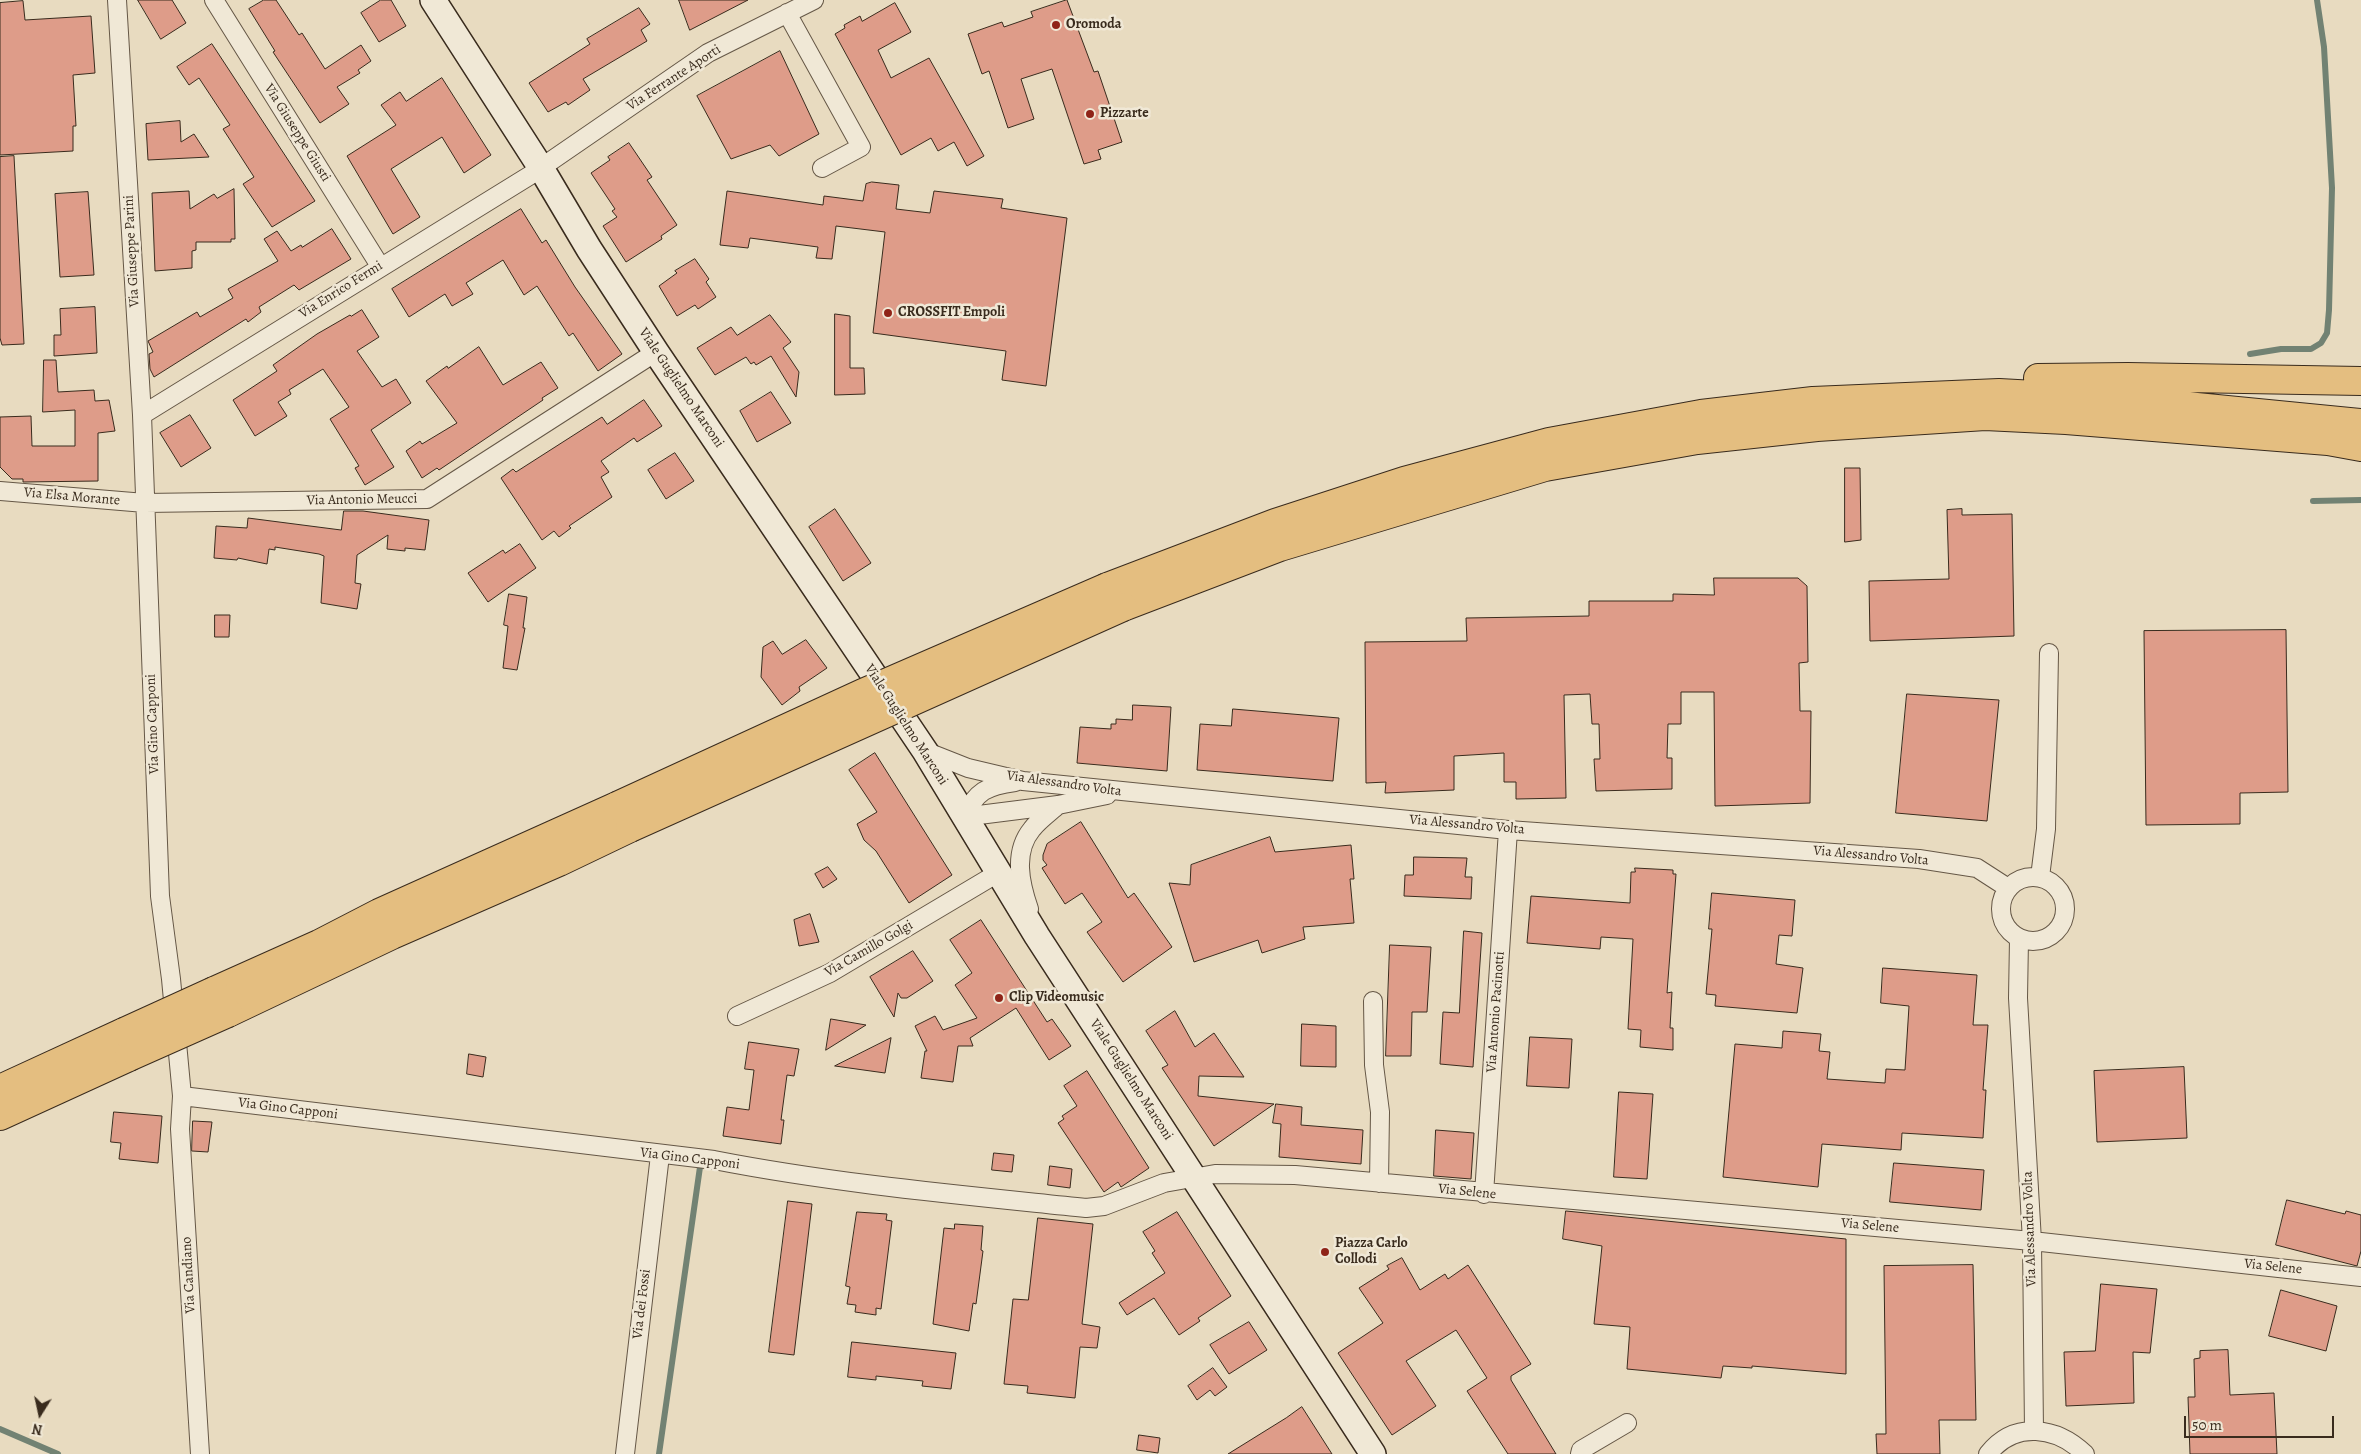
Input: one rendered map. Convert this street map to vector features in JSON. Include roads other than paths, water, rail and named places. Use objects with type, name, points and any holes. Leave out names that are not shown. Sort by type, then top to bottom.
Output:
[{"type":"highway","points":[[1813,401],[1927,379],[2128,377],[2361,381]]},
{"type":"highway","points":[[0,1089],[126,1044],[221,1002],[392,935],[559,862],[624,817],[1115,597],[1275,523],[1404,482],[1549,442],[1701,414],[1813,401],[1999,393],[2125,400],[2361,423]]},
{"type":"highway","points":[[1115,597],[1545,467],[1697,440],[1817,427],[1985,416],[2066,420],[2328,441],[2361,449]]},
{"type":"highway","points":[[0,1116],[126,1044]]},
{"type":"street","name":"Via Giuseppe Parini","points":[[117,0],[142,415],[145,503]]},
{"type":"street","name":"Via Giuseppe Giusti","points":[[214,0],[380,266]]},
{"type":"street","name":"Viale Guglielmo Marconi","points":[[433,0],[656,352],[924,751],[1037,936],[1373,1454]]},
{"type":"street","name":"Via Ferrante Aporti","points":[[541,168],[708,53],[814,0]]},
{"type":"street","points":[[787,14],[861,147],[822,168]]},
{"type":"street","name":"Via Enrico Fermi","points":[[142,415],[541,168]]},
{"type":"street","name":"Via Antonio Meucci","points":[[145,503],[427,500],[656,352]]},
{"type":"street","name":"Via Elsa Morante","points":[[0,491],[145,503]]},
{"type":"street","name":"Via Gino Capponi","points":[[145,503],[160,896],[171,979],[182,1096],[714,1160],[761,1169],[1086,1208],[1104,1206],[1164,1183],[1194,1178]]},
{"type":"street","points":[[2040,878],[2046,828],[2049,653]]},
{"type":"street","name":"Via Alessandro Volta","points":[[924,751],[968,768],[1023,780],[1122,792],[1508,830],[1919,859],[1977,868],[2008,888]]},
{"type":"street","points":[[963,817],[980,792],[991,785],[1023,780]]},
{"type":"street","points":[[963,817],[1058,804],[1122,792]]},
{"type":"street","points":[[1037,936],[1019,872],[1021,854],[1031,830],[1058,804]]},
{"type":"street","name":"Via Antonio Pacinotti","points":[[1484,1194],[1508,830]]},
{"type":"street","name":"Via Camillo Golgi","points":[[737,1016],[830,973],[998,873]]},
{"type":"street","points":[[2022,878],[2040,878],[2050,881],[2058,888],[2064,903],[2064,919],[2050,936],[2035,941],[2019,939],[2005,926],[2000,906],[2008,888],[2022,878]]},
{"type":"street","name":"Via Alessandro Volta","points":[[2019,939],[2018,998],[2032,1241],[2034,1430]]},
{"type":"street","points":[[1373,1001],[1374,1065],[1380,1112],[1379,1183]]},
{"type":"street","name":"Via Candiano","points":[[182,1096],[180,1129],[200,1454]]},
{"type":"street","name":"Via dei Fossi","points":[[624,1454],[660,1155]]},
{"type":"street","name":"Via Selene","points":[[1194,1178],[1215,1174],[1295,1175],[1484,1194],[2032,1241],[2361,1277]]},
{"type":"street","points":[[1580,1454],[1581,1450],[1627,1423]]},
{"type":"street","points":[[1988,1454],[1994,1447],[2012,1435],[2034,1430],[2072,1441],[2085,1454]]},
{"type":"waterway","points":[[2250,354],[2281,349],[2311,349],[2321,343],[2327,333],[2332,188],[2324,47],[2317,0]]},
{"type":"waterway","points":[[2313,501],[2361,500]]},
{"type":"waterway","points":[[659,1454],[700,1167]]},
{"type":"waterway","points":[[0,1429],[58,1454]]},
{"type":"place","name":"Oromoda","points":[[1056,25]]},
{"type":"place","name":"Pizzarte","points":[[1090,114]]},
{"type":"place","name":"CROSSFIT Empoli","points":[[888,313]]},
{"type":"place","name":"Clip Videomusic","points":[[999,998]]},
{"type":"place","name":"Piazza Carlo Collodi","points":[[1325,1252]]}]
